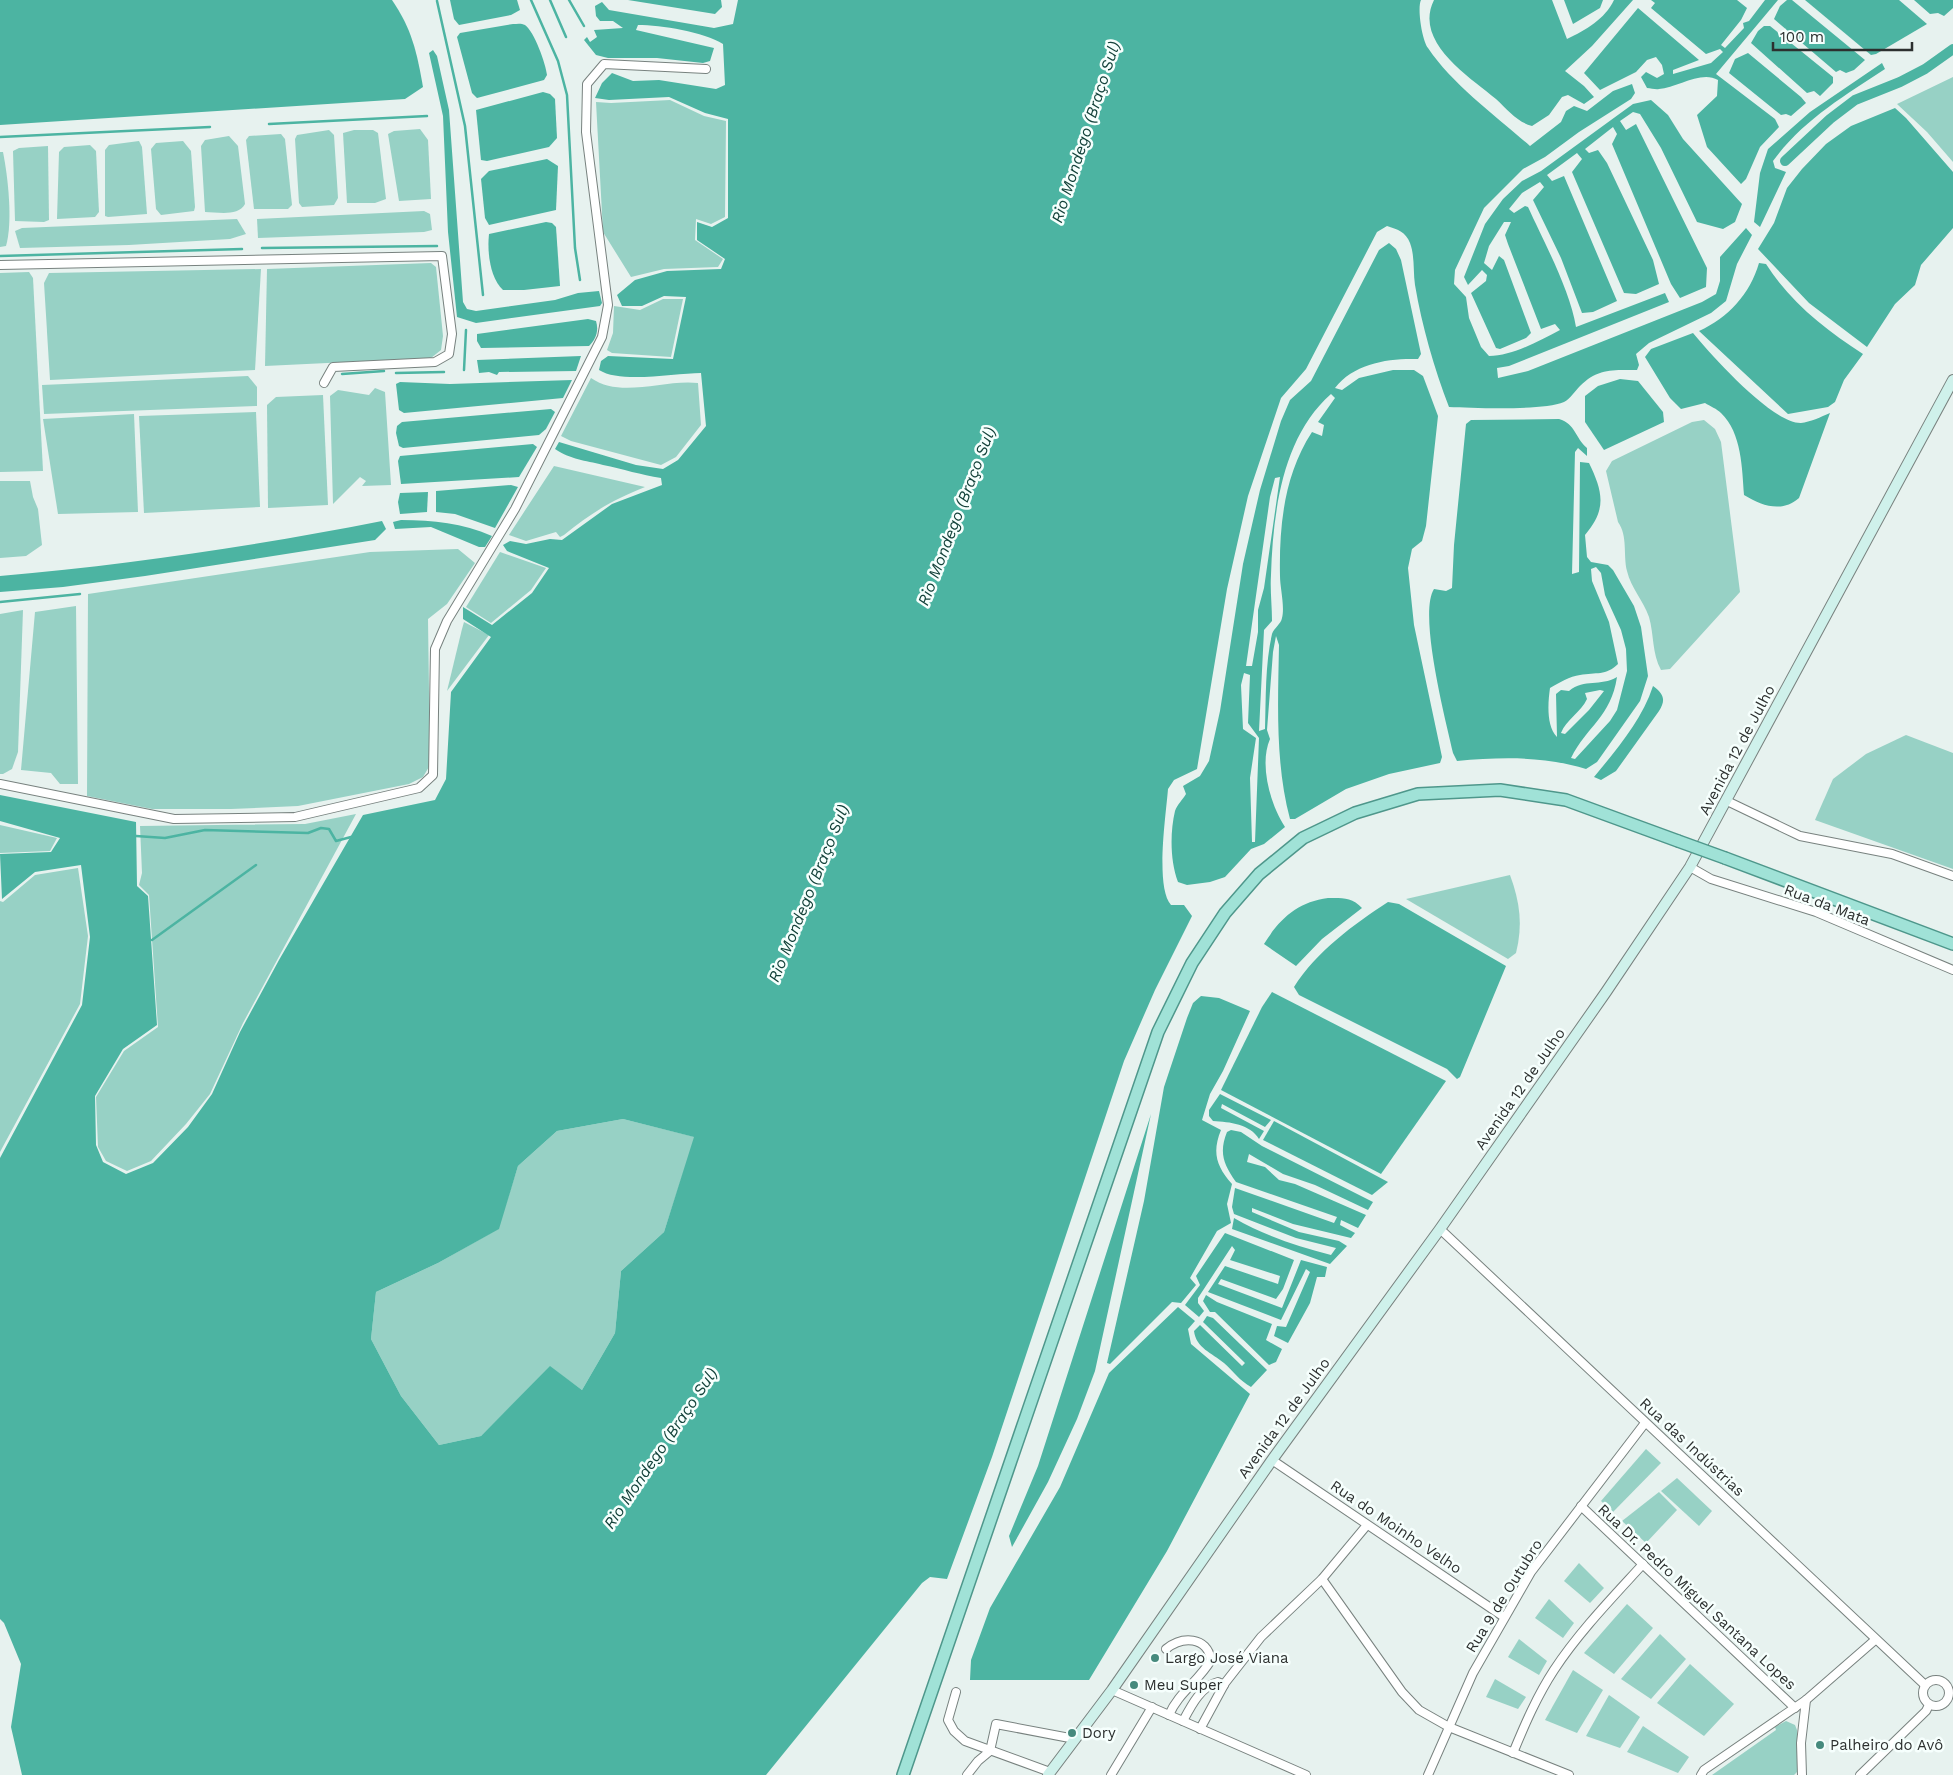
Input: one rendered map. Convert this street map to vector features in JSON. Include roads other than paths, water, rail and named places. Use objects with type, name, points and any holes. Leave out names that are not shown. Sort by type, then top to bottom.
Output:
[{"type":"main road","name":"Avenida 12 de Julho","points":[[1049,1774],[1112,1690],[1272,1460],[1440,1229],[1690,867],[1953,380]]},
{"type":"main road","points":[[903,1775],[1158,1032],[1192,963],[1225,913],[1259,874],[1304,838],[1355,813],[1418,794],[1500,790],[1566,800],[1953,944]]},
{"type":"street","points":[[0,784],[174,820],[295,817],[419,788],[433,775],[435,650],[447,621],[515,510],[602,337],[608,316],[586,132],[588,84],[604,64],[706,69]]},
{"type":"street","points":[[0,265],[442,256],[452,334],[449,354],[435,362],[333,367],[324,383]]},
{"type":"street","points":[[1727,801],[1800,836],[1892,854],[1953,876]]},
{"type":"street","name":"Rua da Mata","points":[[1690,867],[1711,879],[1816,912],[1953,970]]},
{"type":"street","name":"Rua das Indústrias","points":[[1440,1229],[1925,1685]]},
{"type":"street","name":"Rua 9 de Outubro","points":[[1428,1775],[1473,1673],[1531,1572],[1645,1423]]},
{"type":"street","name":"Rua do Moinho Velho","points":[[1272,1460],[1504,1617]]},
{"type":"street","name":"Rua Dr. Pedro Miguel Santana Lopes","points":[[1581,1506],[1795,1708]]},
{"type":"street","points":[[1200,1728],[1224,1685],[1261,1637],[1322,1579],[1368,1525]]},
{"type":"street","points":[[1513,1753],[1534,1704],[1554,1670],[1609,1601],[1643,1564]]},
{"type":"street","points":[[1322,1579],[1402,1692],[1419,1710],[1449,1727],[1569,1775]]},
{"type":"street","points":[[1701,1775],[1704,1770],[1806,1700],[1875,1640]]},
{"type":"street","points":[[1166,1649],[1174,1643],[1201,1642],[1205,1644],[1211,1660],[1189,1689],[1177,1698],[1169,1715]]},
{"type":"street","points":[[1946,1686],[1953,1679]]},
{"type":"street","points":[[1936,1680],[1946,1686],[1949,1694],[1946,1702],[1936,1707],[1929,1705],[1923,1698],[1925,1685],[1936,1680]]},
{"type":"street","points":[[1183,1721],[1191,1706],[1208,1685],[1218,1682],[1224,1685]]},
{"type":"street","points":[[1112,1690],[1306,1775]]},
{"type":"street","points":[[956,1692],[948,1720],[954,1731],[966,1741],[1049,1774]]},
{"type":"street","points":[[1802,1775],[1801,1744],[1806,1700]]},
{"type":"street","points":[[1946,1702],[1953,1708]]},
{"type":"street","points":[[1860,1775],[1926,1711],[1929,1705]]},
{"type":"street","points":[[1111,1775],[1152,1708]]},
{"type":"street","points":[[967,1775],[978,1761],[990,1751],[996,1724],[1075,1739]]},
{"type":"water","points":[[0,0],[392,0],[413,42],[423,87],[405,99],[0,125]]},
{"type":"water","points":[[450,0],[517,0],[520,10],[511,15],[459,25],[454,19]]},
{"type":"water","points":[[628,0],[721,0],[722,7],[715,14]]},
{"type":"water","name":"Rio Mondego (Braço Sul)","points":[[738,0],[1421,0],[1420,17],[1422,31],[1428,48],[1462,87],[1530,146],[1561,122],[1566,111],[1574,106],[1587,111],[1613,91],[1632,84],[1635,93],[1631,99],[1579,132],[1545,157],[1523,169],[1484,208],[1455,270],[1454,284],[1466,297],[1469,318],[1481,347],[1489,356],[1516,351],[1560,330],[1555,324],[1541,329],[1505,235],[1511,222],[1504,222],[1489,246],[1484,263],[1492,270],[1499,256],[1504,260],[1531,333],[1526,338],[1500,349],[1496,348],[1471,293],[1486,281],[1487,275],[1482,270],[1468,285],[1464,277],[1485,224],[1503,199],[1522,181],[1541,171],[1633,104],[1651,100],[1668,115],[1683,139],[1742,204],[1735,222],[1723,229],[1697,222],[1661,148],[1640,114],[1633,112],[1620,121],[1626,130],[1636,124],[1707,268],[1706,287],[1680,298],[1671,284],[1612,144],[1617,134],[1613,127],[1585,149],[1589,153],[1598,150],[1607,163],[1653,260],[1659,284],[1636,294],[1624,293],[1572,172],[1582,159],[1577,153],[1547,175],[1552,181],[1564,176],[1617,301],[1593,312],[1582,313],[1561,258],[1533,200],[1544,187],[1540,182],[1522,193],[1509,209],[1514,213],[1525,206],[1528,207],[1562,282],[1576,327],[1665,293],[1669,302],[1509,366],[1497,368],[1498,378],[1528,371],[1702,302],[1716,294],[1720,281],[1720,257],[1746,228],[1752,235],[1737,264],[1726,301],[1711,313],[1649,343],[1636,354],[1639,365],[1637,370],[1613,370],[1600,373],[1587,380],[1566,401],[1554,405],[1525,408],[1491,408],[1449,407],[1433,362],[1421,316],[1410,243],[1404,234],[1391,227],[1387,226],[1377,232],[1306,369],[1281,398],[1248,496],[1227,589],[1197,769],[1174,780],[1168,789],[1162,867],[1166,896],[1171,905],[1184,905],[1192,916],[1155,990],[1124,1061],[992,1457],[947,1579],[930,1577],[922,1583],[766,1775],[22,1775],[11,1727],[21,1664],[4,1623],[0,1619],[0,1158],[82,1005],[90,937],[81,865],[35,872],[2,899],[0,854],[51,852],[60,838],[0,821],[0,795],[136,822],[137,886],[148,896],[157,1025],[123,1049],[95,1096],[96,1145],[103,1162],[126,1174],[153,1163],[188,1127],[212,1094],[240,1032],[279,960],[363,815],[435,800],[446,779],[451,692],[491,637],[463,619],[463,607],[492,625],[532,593],[549,568],[507,551],[503,545],[510,541],[526,544],[550,539],[562,540],[612,504],[662,485],[661,478],[573,458],[555,449],[559,442],[636,465],[663,469],[678,460],[706,426],[701,373],[634,377],[609,374],[599,370],[601,361],[608,356],[673,359],[686,297],[664,296],[642,306],[622,306],[617,295],[635,280],[667,271],[721,269],[725,259],[697,240],[697,222],[712,227],[728,218],[728,119],[705,113],[669,97],[609,100],[595,98],[602,83],[612,73],[633,81],[659,80],[716,89],[725,85],[723,44],[705,36],[682,30],[638,25],[636,30],[714,48],[710,61],[703,63],[657,58],[608,58],[596,55],[584,40],[587,37],[590,42],[597,37],[594,30],[623,28],[613,21],[600,21],[596,16],[595,6],[602,2],[609,10],[714,28],[733,24]],"holes":[[[623,1119],[694,1137],[664,1232],[621,1271],[615,1333],[582,1390],[550,1366],[481,1436],[439,1445],[401,1396],[371,1339],[376,1292],[438,1263],[499,1229],[518,1166],[557,1131]]]},
{"type":"water","points":[[1434,0],[1552,0],[1567,39],[1594,23],[1606,13],[1614,0],[1633,0],[1592,46],[1565,71],[1584,86],[1594,97],[1584,104],[1568,95],[1562,97],[1549,115],[1532,126],[1522,122],[1513,115],[1447,57],[1431,30],[1430,15]]},
{"type":"water","points":[[1564,0],[1603,0],[1600,8],[1573,24]]},
{"type":"water","points":[[1651,0],[1737,0],[1747,8],[1741,20],[1721,45],[1725,48],[1744,28],[1743,23],[1749,21],[1765,0],[1778,0],[1716,74],[1775,119],[1779,127],[1760,147],[1746,179],[1741,184],[1707,147],[1697,115],[1717,96],[1718,80],[1704,77],[1666,88],[1647,88],[1641,77],[1646,72],[1657,78],[1664,74],[1662,65],[1656,57],[1647,60],[1636,72],[1600,90],[1584,73],[1638,8],[1699,60],[1673,70],[1673,74],[1711,63],[1723,52],[1720,49],[1706,54],[1651,8],[1655,3]]},
{"type":"water","points":[[1787,0],[1792,0],[1865,60],[1854,70],[1846,73],[1840,70],[1836,72],[1774,19],[1780,6]]},
{"type":"water","points":[[1805,0],[1899,0],[1927,24],[1876,54],[1871,55]]},
{"type":"water","points":[[1914,0],[1953,0],[1953,8],[1944,16],[1938,13],[1930,14]]},
{"type":"water","points":[[513,24],[525,25],[532,34],[542,56],[547,75],[544,80],[477,98],[472,93],[457,37],[460,33]]},
{"type":"water","points":[[1764,26],[1770,26],[1833,77],[1833,83],[1820,96],[1814,91],[1807,93],[1751,43],[1758,31]]},
{"type":"water","points":[[433,50],[437,56],[449,110],[463,302],[467,309],[476,311],[555,300],[578,293],[599,291],[602,303],[600,306],[476,323],[457,317],[448,232],[443,116],[429,53]]},
{"type":"water","points":[[1748,53],[1806,103],[1791,116],[1781,115],[1729,73],[1735,59]]},
{"type":"water","points":[[1882,63],[1885,69],[1839,99],[1810,121],[1773,161],[1775,168],[1786,172],[1760,227],[1754,222],[1760,173],[1768,149],[1810,112]]},
{"type":"water","points":[[543,92],[550,94],[555,99],[557,138],[549,147],[487,161],[481,160],[476,110]]},
{"type":"water","points":[[1895,108],[1953,172],[1953,228],[1921,265],[1915,285],[1895,304],[1867,347],[1809,303],[1758,249],[1774,223],[1787,188],[1826,144],[1851,126]]},
{"type":"water","points":[[547,159],[558,166],[556,210],[489,225],[485,218],[481,179],[489,171]]},
{"type":"water","points":[[546,222],[552,223],[556,227],[560,286],[503,290],[495,279],[490,264],[489,234]]},
{"type":"water","points":[[1389,243],[1396,249],[1401,260],[1421,354],[1418,359],[1384,361],[1362,368],[1352,373],[1335,388],[1342,390],[1359,378],[1393,370],[1414,370],[1423,376],[1438,416],[1426,526],[1422,541],[1412,549],[1408,568],[1414,625],[1442,757],[1440,763],[1389,774],[1346,789],[1295,819],[1290,819],[1285,798],[1278,732],[1279,645],[1276,636],[1267,730],[1270,739],[1267,749],[1266,772],[1271,796],[1285,827],[1264,844],[1251,849],[1225,877],[1210,882],[1187,885],[1178,882],[1173,865],[1173,819],[1176,809],[1186,794],[1183,786],[1200,776],[1209,761],[1220,711],[1243,564],[1260,490],[1281,421],[1290,400],[1311,381],[1379,250]],"holes":[[[1331,394],[1335,398],[1318,422],[1324,425],[1322,436],[1312,432],[1295,466],[1285,501],[1280,557],[1283,613],[1279,624],[1272,634],[1267,670],[1265,729],[1259,731],[1264,630],[1272,621],[1272,551],[1274,527],[1283,477],[1301,432],[1314,412]],[[1280,477],[1264,588],[1258,610],[1258,632],[1252,666],[1246,666],[1270,497],[1275,478]],[[1244,673],[1250,675],[1248,723],[1259,738],[1255,842],[1252,842],[1250,778],[1256,738],[1243,729],[1241,685]]]},
{"type":"water","points":[[1759,263],[1766,264],[1786,291],[1810,314],[1835,335],[1863,354],[1844,380],[1835,402],[1828,407],[1788,414],[1699,331],[1710,326],[1737,304],[1750,285]]},
{"type":"water","points":[[588,319],[596,321],[597,328],[595,338],[589,346],[481,348],[477,341],[477,334]]},
{"type":"water","points":[[1693,333],[1743,387],[1775,412],[1789,420],[1801,423],[1830,413],[1799,498],[1792,503],[1779,507],[1765,505],[1744,495],[1740,452],[1728,421],[1719,412],[1705,403],[1681,409],[1670,398],[1645,357],[1651,349]]},
{"type":"water","points":[[581,356],[576,371],[499,372],[497,375],[489,372],[479,373],[477,360]]},
{"type":"water","points":[[1620,379],[1638,381],[1663,412],[1664,422],[1604,450],[1585,422],[1585,396],[1598,386]]},
{"type":"water","points":[[572,380],[563,398],[404,413],[399,410],[396,384],[400,382],[450,384]]},
{"type":"water","points":[[551,409],[555,412],[546,429],[539,435],[403,448],[399,446],[396,433],[397,426],[402,422]]},
{"type":"water","points":[[1559,419],[1569,424],[1587,448],[1587,456],[1578,448],[1575,452],[1572,574],[1579,572],[1580,462],[1589,463],[1600,492],[1600,508],[1592,526],[1585,535],[1587,557],[1591,562],[1608,565],[1613,570],[1634,606],[1641,627],[1648,676],[1640,701],[1597,762],[1586,769],[1554,762],[1522,759],[1457,761],[1453,753],[1431,644],[1430,602],[1434,589],[1446,591],[1452,588],[1454,545],[1466,424],[1471,420]],"holes":[[[1596,567],[1601,573],[1605,595],[1621,630],[1626,649],[1627,671],[1617,710],[1610,721],[1575,759],[1571,758],[1577,747],[1610,702],[1617,677],[1605,682],[1587,683],[1569,691],[1561,690],[1556,694],[1557,737],[1549,720],[1550,688],[1572,677],[1605,672],[1618,664],[1609,622],[1592,581],[1591,569]],[[1604,691],[1589,710],[1565,734],[1561,733],[1566,724],[1584,704],[1587,699],[1585,693]]]},
{"type":"water","points":[[533,444],[537,447],[519,477],[401,484],[398,461],[400,456]]},
{"type":"water","points":[[511,485],[518,487],[495,528],[455,514],[436,512],[436,491]]},
{"type":"water","points":[[428,492],[427,512],[400,514],[398,502],[400,493]]},
{"type":"water","points":[[401,520],[448,523],[492,536],[485,547],[479,547],[431,527],[395,529],[393,522]]},
{"type":"water","points":[[382,521],[386,529],[375,540],[145,576],[63,587],[0,592],[0,576],[192,554]]},
{"type":"water","points":[[1653,686],[1663,697],[1663,704],[1659,711],[1616,771],[1601,780],[1594,777],[1636,722]]},
{"type":"water","points":[[1328,898],[1351,900],[1362,908],[1322,939],[1296,966],[1264,944],[1283,919],[1299,907]]},
{"type":"water","points":[[1388,902],[1399,904],[1506,966],[1460,1077],[1457,1079],[1447,1069],[1299,995],[1294,987],[1313,962],[1336,940]]},
{"type":"water","points":[[1272,992],[1446,1081],[1381,1174],[1221,1090],[1262,1007]]},
{"type":"water","points":[[1201,996],[1219,998],[1250,1011],[1223,1071],[1210,1094],[1202,1120],[1221,1130],[1216,1152],[1222,1171],[1232,1184],[1227,1204],[1231,1223],[1217,1231],[1190,1278],[1196,1285],[1181,1303],[1172,1302],[1110,1364],[1107,1363],[1144,1201],[1164,1087],[1193,1003]]},
{"type":"water","points":[[1220,1094],[1271,1120],[1265,1127],[1222,1104],[1221,1108],[1264,1131],[1259,1139],[1245,1127],[1233,1123],[1213,1121],[1209,1116],[1209,1110]]},
{"type":"water","points":[[1151,1114],[1095,1371],[1077,1419],[1048,1482],[1012,1547],[1009,1536],[1038,1466]]},
{"type":"water","points":[[1274,1121],[1388,1182],[1372,1195],[1263,1140]]},
{"type":"water","points":[[1231,1130],[1241,1132],[1262,1146],[1373,1202],[1368,1210],[1315,1185],[1283,1174],[1249,1154],[1247,1162],[1265,1167],[1279,1180],[1295,1184],[1366,1215],[1358,1228],[1341,1220],[1340,1225],[1355,1233],[1351,1238],[1293,1224],[1252,1208],[1252,1212],[1299,1232],[1339,1241],[1347,1246],[1330,1264],[1232,1229],[1234,1218],[1281,1240],[1306,1248],[1331,1255],[1336,1248],[1296,1238],[1234,1214],[1232,1207],[1235,1188],[1334,1223],[1337,1217],[1236,1182],[1225,1164],[1223,1152],[1227,1132]]},
{"type":"water","points":[[1225,1233],[1294,1260],[1283,1289],[1276,1299],[1221,1279],[1218,1284],[1282,1308],[1301,1260],[1327,1267],[1325,1277],[1317,1277],[1310,1303],[1288,1343],[1274,1336],[1277,1326],[1286,1327],[1310,1272],[1306,1269],[1281,1320],[1208,1292],[1225,1266],[1278,1284],[1280,1276],[1230,1260],[1235,1250],[1232,1246],[1198,1298],[1198,1303],[1204,1311],[1199,1317],[1185,1305],[1200,1285],[1196,1276]]},
{"type":"water","points":[[1206,1295],[1217,1302],[1272,1324],[1266,1340],[1282,1349],[1276,1362],[1269,1365],[1215,1312],[1210,1312],[1203,1301]]},
{"type":"water","points":[[1178,1307],[1195,1321],[1188,1329],[1191,1344],[1250,1394],[1167,1551],[1089,1680],[970,1680],[971,1660],[990,1608],[1060,1487],[1109,1373]]},
{"type":"water","points":[[1207,1316],[1213,1318],[1267,1370],[1251,1387],[1224,1363],[1205,1350],[1198,1342],[1194,1331],[1200,1325],[1242,1366],[1245,1363],[1203,1322]]},
{"type":"waterway","points":[[531,0],[558,61],[567,95],[575,248],[580,280]]},
{"type":"waterway","points":[[550,0],[566,37]]},
{"type":"waterway","points":[[569,0],[584,26]]},
{"type":"waterway","points":[[437,1],[465,126],[483,295]]},
{"type":"waterway","points":[[1785,161],[1830,119],[1855,100],[1900,82],[1925,69],[1953,49]]},
{"type":"waterway","points":[[269,124],[427,116]]},
{"type":"waterway","points":[[0,137],[210,127]]},
{"type":"waterway","points":[[262,248],[437,246]]},
{"type":"waterway","points":[[0,256],[242,249]]},
{"type":"waterway","points":[[464,370],[466,330]]},
{"type":"waterway","points":[[342,374],[384,371]]},
{"type":"waterway","points":[[396,373],[444,372]]},
{"type":"waterway","points":[[0,602],[80,594]]},
{"type":"waterway","points":[[136,836],[165,838],[205,830],[308,833],[321,828],[329,829],[336,841],[351,837]]},
{"type":"waterway","points":[[152,940],[256,865]]},
{"type":"place","name":"Largo José Viana","points":[[1155,1658]]},
{"type":"place","name":"Meu Super","points":[[1134,1685]]},
{"type":"place","name":"Dory","points":[[1072,1733]]},
{"type":"place","name":"Palheiro do Avô","points":[[1820,1745]]}]
